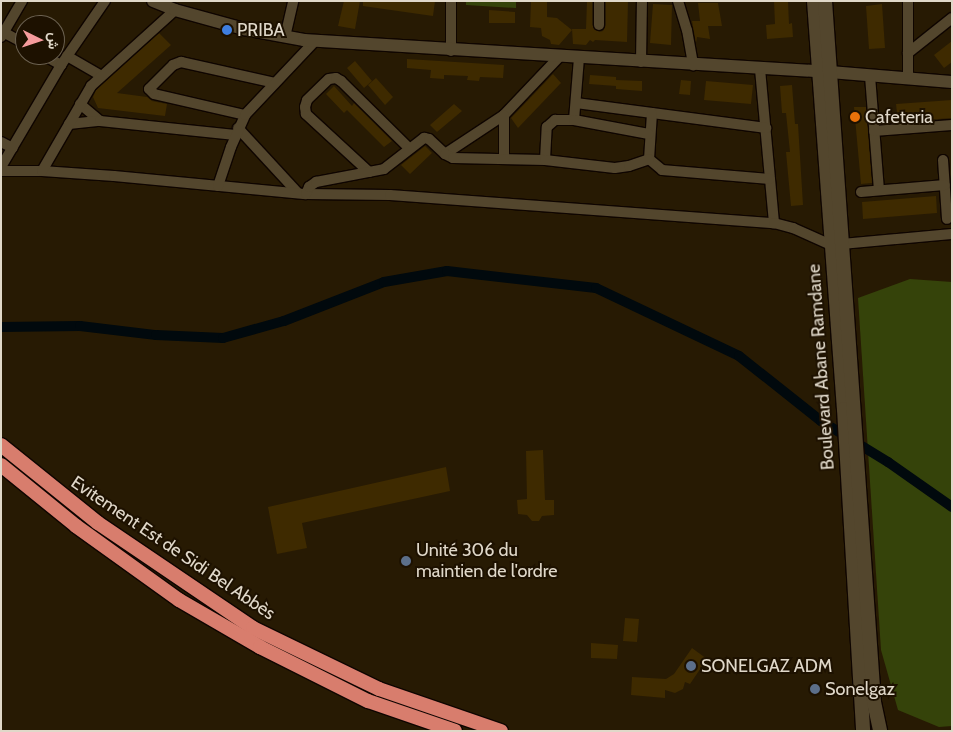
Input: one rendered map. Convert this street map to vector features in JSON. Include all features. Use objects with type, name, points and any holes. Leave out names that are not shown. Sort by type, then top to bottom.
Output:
[{"type":"highway","name":"Evitement Est de Sidi Bel Abbès","points":[[1,445],[98,523],[253,628],[379,689],[501,731]]},
{"type":"highway","name":"Evitement Est de Sidi Bel Abbès","points":[[1,465],[76,526],[180,600],[260,647],[368,701],[455,731]]},
{"type":"main road","name":"Boulevard Abane Ramdane","points":[[814,1],[824,72],[854,474],[874,702],[880,731]]},
{"type":"main road","name":"Boulevard Abane Ramdane","points":[[824,72],[825,1]]},
{"type":"main road","name":"Boulevard Abane Ramdane","points":[[854,474],[863,731]]},
{"type":"street","points":[[15,39],[2,33],[22,1]]},
{"type":"street","points":[[65,60],[105,1]]},
{"type":"street","points":[[154,1],[175,10],[244,29],[315,41],[451,51],[824,72],[952,82]]},
{"type":"street","points":[[285,36],[293,1]]},
{"type":"street","points":[[451,1],[451,51]]},
{"type":"street","points":[[598,26],[599,1]]},
{"type":"street","points":[[640,62],[642,1]]},
{"type":"street","points":[[678,1],[687,30],[693,65]]},
{"type":"street","points":[[908,1],[908,79]]},
{"type":"street","points":[[42,171],[80,104],[101,76],[175,10]]},
{"type":"street","points":[[908,53],[952,18]]},
{"type":"street","points":[[218,186],[237,131],[245,115],[315,41]]},
{"type":"street","points":[[68,56],[101,76]]},
{"type":"street","points":[[445,154],[504,115],[559,57]]},
{"type":"street","points":[[574,120],[579,58]]},
{"type":"street","points":[[245,115],[154,94],[149,89],[173,65],[181,62],[275,84]]},
{"type":"street","points":[[61,65],[1,169],[302,194],[390,195],[774,223],[793,228],[836,245],[952,234]]},
{"type":"street","points":[[760,69],[774,223]]},
{"type":"street","points":[[870,76],[879,190]]},
{"type":"street","points":[[368,172],[306,114],[307,100],[329,79],[341,80],[409,148]]},
{"type":"street","points":[[576,103],[766,128]]},
{"type":"street","points":[[80,104],[100,121]]},
{"type":"street","points":[[652,113],[649,134],[649,159],[662,170],[770,180]]},
{"type":"street","points":[[504,115],[504,159]]},
{"type":"street","points":[[545,160],[545,140],[549,124],[556,120],[574,120],[649,134]]},
{"type":"street","points":[[69,124],[100,121],[237,131],[302,194]]},
{"type":"street","points":[[874,131],[952,125]]},
{"type":"street","points":[[302,194],[316,182],[384,169],[420,139],[427,138],[445,154],[460,158],[545,160],[621,168],[649,159]]},
{"type":"street","points":[[1,142],[13,148]]},
{"type":"street","points":[[943,160],[947,219]]},
{"type":"street","points":[[861,192],[944,185]]},
{"type":"green space","points":[[466,1],[516,1],[516,8],[466,5]]},
{"type":"green space","points":[[910,279],[952,282],[952,726],[939,727],[898,710],[881,650],[858,298]]},
{"type":"building","points":[[344,1],[360,1],[355,29],[338,26]]},
{"type":"building","points":[[363,1],[435,1],[433,16],[363,6]]},
{"type":"building","points":[[531,1],[547,1],[547,17],[557,18],[572,30],[559,45],[551,44],[550,40],[542,36],[541,28],[530,27]]},
{"type":"building","points":[[587,1],[592,1],[592,25],[599,32],[603,31],[606,25],[606,1],[628,1],[627,42],[595,40],[593,42],[590,40],[586,45],[573,44],[572,29],[586,29]]},
{"type":"building","points":[[774,1],[788,1],[789,24],[792,23],[793,37],[767,39],[766,25],[775,24]]},
{"type":"building","points":[[698,3],[718,3],[722,26],[708,26],[710,39],[697,37],[696,43],[692,21],[700,21]]},
{"type":"building","points":[[653,4],[672,5],[671,45],[650,43]]},
{"type":"building","points":[[882,4],[885,48],[869,49],[866,6]]},
{"type":"building","points":[[489,10],[515,12],[515,23],[489,23]]},
{"type":"building","points":[[159,33],[171,45],[117,93],[147,97],[152,101],[167,104],[165,116],[98,108],[93,97],[96,90]]},
{"type":"building","points":[[952,41],[952,62],[944,68],[934,55]]},
{"type":"building","points":[[407,59],[504,65],[503,78],[480,77],[479,81],[467,80],[468,76],[444,75],[444,79],[430,78],[431,70],[407,68]]},
{"type":"building","points":[[355,61],[372,81],[364,88],[347,68]]},
{"type":"building","points":[[553,74],[561,83],[518,128],[511,118]]},
{"type":"building","points":[[590,75],[616,77],[616,86],[589,84]]},
{"type":"building","points":[[376,78],[393,97],[385,105],[368,85]]},
{"type":"building","points":[[616,80],[642,81],[642,91],[616,89]]},
{"type":"building","points":[[681,80],[691,81],[690,95],[679,94]]},
{"type":"building","points":[[706,81],[753,85],[751,104],[704,100]]},
{"type":"building","points":[[792,85],[795,124],[798,124],[803,205],[791,206],[786,152],[790,152],[786,113],[782,113],[780,86]]},
{"type":"building","points":[[334,86],[352,106],[354,103],[392,141],[384,147],[347,110],[344,113],[326,94]]},
{"type":"building","points":[[952,100],[952,118],[898,122],[896,104]]},
{"type":"building","points":[[454,104],[462,111],[437,132],[430,125]]},
{"type":"building","points":[[854,107],[866,107],[872,183],[861,184]]},
{"type":"building","points":[[425,146],[432,153],[410,174],[401,165]]},
{"type":"building","points":[[936,196],[937,213],[863,219],[862,202]]},
{"type":"building","points":[[543,450],[545,500],[554,500],[554,515],[542,516],[539,521],[532,521],[527,515],[518,514],[517,500],[527,499],[526,451]]},
{"type":"building","points":[[446,467],[450,491],[302,523],[307,548],[277,554],[268,507]]},
{"type":"building","points":[[625,618],[639,619],[637,642],[623,641]]},
{"type":"building","points":[[591,643],[618,645],[617,659],[591,658]]},
{"type":"building","name":"SONELGAZ ADM","points":[[692,648],[707,659],[690,684],[685,682],[683,689],[675,693],[665,690],[665,698],[631,695],[632,677],[666,679],[674,674]]},
{"type":"waterway","points":[[1,327],[80,326],[156,335],[223,338],[284,321],[384,282],[447,271],[596,288],[739,356],[821,421],[888,462],[952,507]]},
{"type":"place","name":"PRIBA","points":[[227,30]]},
{"type":"place","name":"Cafeteria","points":[[855,117]]},
{"type":"place","name":"Unité 306 du maintien de l'ordre","points":[[406,561]]},
{"type":"place","name":"SONELGAZ ADM","points":[[691,666]]},
{"type":"place","name":"Sonelgaz","points":[[815,689]]}]
